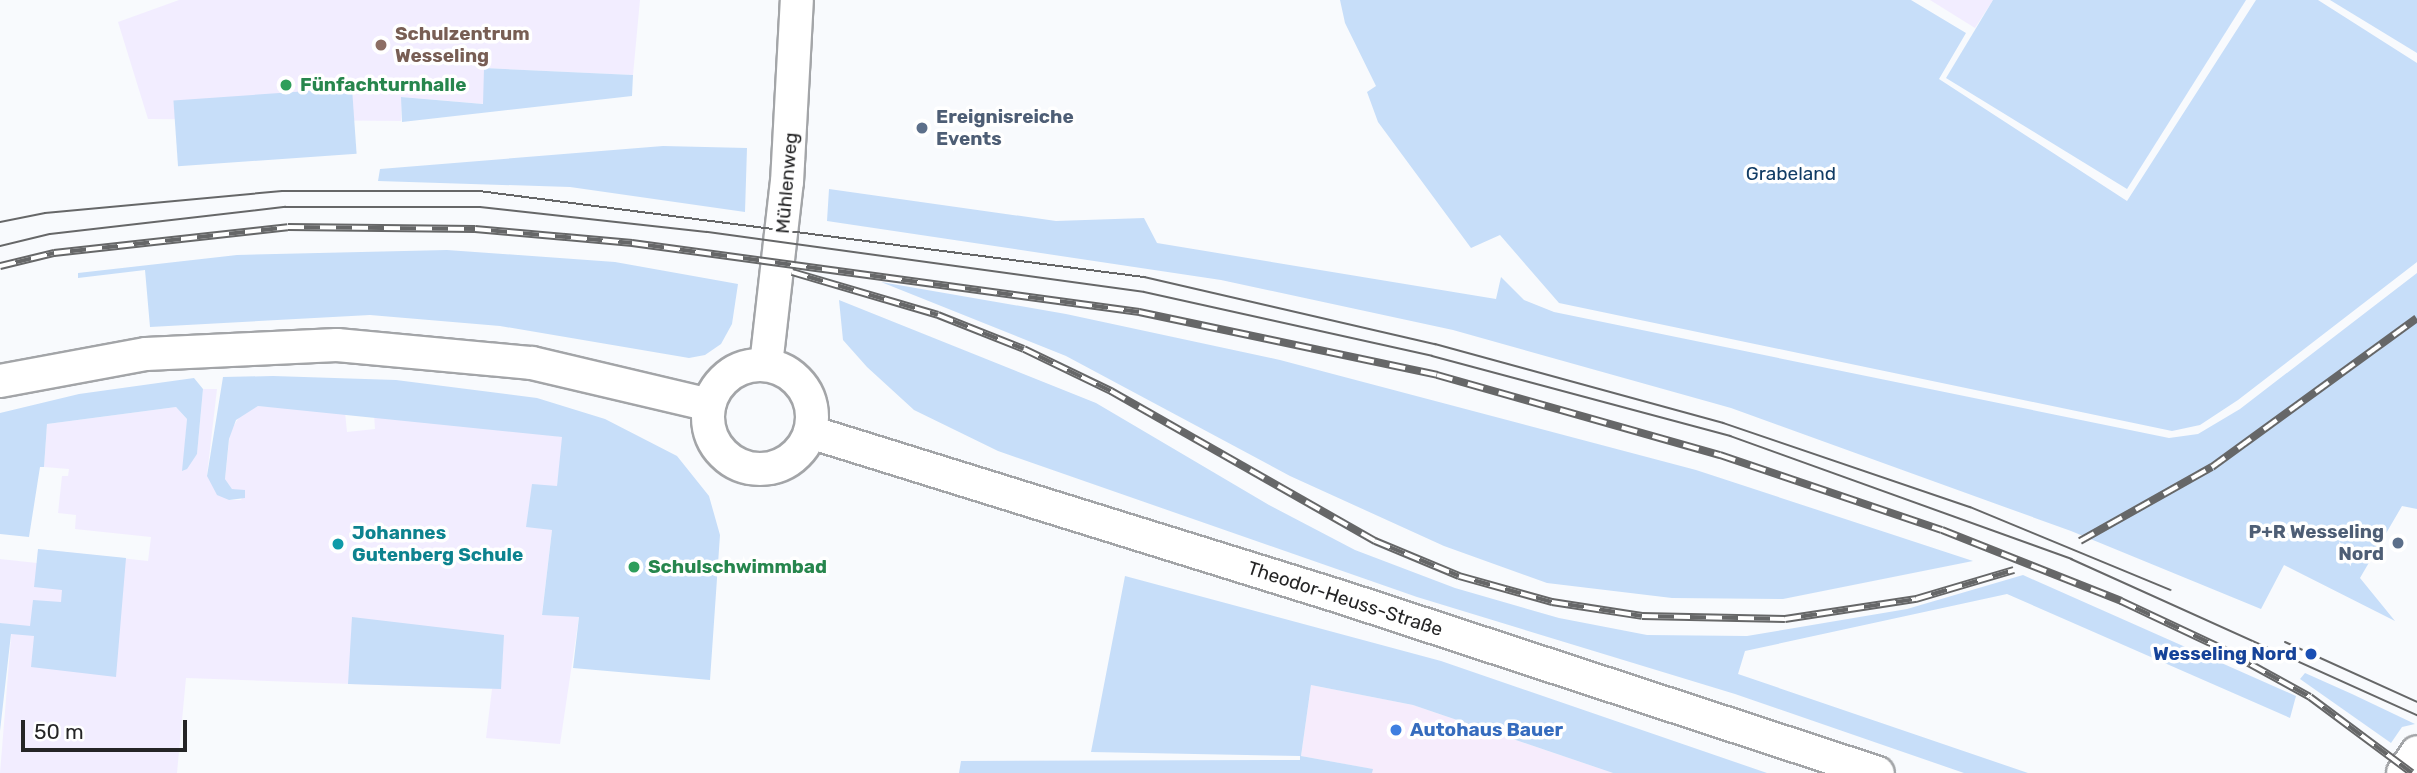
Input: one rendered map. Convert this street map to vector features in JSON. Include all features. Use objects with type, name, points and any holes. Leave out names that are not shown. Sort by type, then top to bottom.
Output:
[{"type":"main road","name":"Mühlenweg","points":[[766,365],[787,182],[797,0]]},
{"type":"main road","points":[[0,381],[146,354],[337,345],[532,363],[709,405]]},
{"type":"main road","points":[[766,365],[781,369],[804,389],[810,402],[810,432],[798,453],[779,466],[742,466],[723,453],[711,435],[709,405],[730,374],[747,366],[766,365]]},
{"type":"main road","name":"Theodor-Heuss-Straße","points":[[810,432],[1286,579],[1878,773]]},
{"type":"main road","points":[[2403,773],[2417,752]]},
{"type":"shaded area","name":"Schulzentrum Wesseling","points":[[179,0],[640,0],[633,75],[484,68],[484,104],[402,97],[401,121],[148,119],[118,22]]},
{"type":"shaded area","points":[[1930,0],[1993,0],[1975,28]]},
{"type":"shaded area","points":[[203,389],[217,389],[207,475],[229,500],[241,500],[245,491],[232,489],[225,479],[230,432],[241,414],[258,406],[345,412],[347,432],[375,429],[374,414],[563,437],[557,487],[526,526],[552,530],[542,614],[579,617],[560,744],[486,738],[492,689],[186,678],[177,773],[0,773],[12,625],[0,623],[0,559],[37,563],[38,549],[148,561],[151,537],[75,529],[76,515],[58,513],[62,476],[68,476],[69,469],[44,467],[47,424],[176,407],[187,419],[183,471],[197,454]]},
{"type":"shaded area","name":"Autohaus Bauer","points":[[1311,685],[1413,705],[1613,773],[1372,773],[1372,769],[1301,756]]},
{"type":"green space","name":"Grabeland","points":[[1340,0],[1911,0],[1966,33],[1939,79],[2127,201],[2256,0],[2318,0],[2417,63],[2417,262],[2238,400],[2200,425],[2172,431],[1559,303],[1500,235],[1471,248],[1378,122],[1367,92],[1376,86],[1345,23]]},
{"type":"green space","points":[[1993,0],[2246,0],[2127,189],[1946,78]]},
{"type":"green space","points":[[2330,0],[2417,0],[2417,53]]},
{"type":"green space","points":[[484,68],[633,75],[632,96],[402,122],[401,97],[483,104]]},
{"type":"green space","name":"Fünfachturnhalle","points":[[352,88],[357,154],[178,166],[173,100]]},
{"type":"green space","points":[[663,146],[747,148],[745,212],[570,187],[378,181],[380,169]]},
{"type":"green space","points":[[829,189],[1056,221],[1144,218],[1157,243],[1496,299],[1501,277],[1524,300],[1554,312],[2169,438],[2198,434],[2240,409],[2417,273],[2417,509],[2402,506],[2360,578],[2395,621],[2284,565],[2261,609],[2071,531],[1731,408],[1453,330],[1221,280],[827,221]]},
{"type":"green space","points":[[447,250],[615,262],[738,284],[732,324],[721,344],[705,355],[689,358],[500,326],[370,315],[150,327],[145,270],[78,278],[78,273],[237,255]]},
{"type":"green space","points":[[881,282],[1066,314],[1280,360],[1696,470],[1973,561],[1783,599],[1672,598],[1547,583],[1444,546],[1290,476],[1066,356]]},
{"type":"green space","points":[[839,300],[1096,403],[1269,505],[1355,550],[1455,588],[1559,618],[1647,635],[1747,636],[1907,609],[2023,575],[2296,696],[2290,718],[2007,594],[1745,651],[1738,674],[2028,773],[1964,773],[1735,694],[1417,597],[998,451],[914,410],[867,367],[843,340]]},
{"type":"green space","name":"Schulschwimmbad","points":[[223,377],[396,380],[537,398],[605,419],[677,456],[709,496],[720,535],[710,680],[573,668],[579,617],[542,615],[552,530],[526,527],[532,484],[557,486],[562,437],[258,406],[236,420],[229,439],[225,479],[232,489],[245,490],[245,498],[229,500],[217,495],[207,476]]},
{"type":"green space","points":[[194,378],[203,389],[197,454],[187,469],[182,471],[187,419],[176,407],[47,424],[44,467],[40,467],[29,537],[0,534],[0,413],[79,394]]},
{"type":"green space","points":[[38,549],[126,558],[116,677],[31,667],[34,636],[11,634],[0,731],[0,623],[30,626],[33,600],[61,602],[62,590],[34,587]]},
{"type":"green space","points":[[1125,576],[1441,661],[1767,773],[1613,773],[1413,705],[1311,685],[1301,756],[1373,769],[1372,773],[959,773],[961,761],[1300,760],[1300,756],[1091,752]]},
{"type":"green space","points":[[352,617],[504,635],[501,689],[348,684]]},
{"type":"green space","points":[[2305,673],[2415,724],[2402,727],[2391,743],[2300,679]]},
{"type":"tram line","points":[[0,222],[45,213],[282,191],[479,191],[1144,277],[1435,344],[1723,423],[1970,507],[2170,590]]},
{"type":"tram line","points":[[0,246],[50,234],[285,207],[480,207],[707,232],[1144,292],[1432,356],[1730,436],[2071,559],[2417,715]]},
{"type":"tram line","points":[[2285,642],[2417,702]]},
{"type":"railway","points":[[0,266],[54,253],[288,227],[475,229],[632,243],[1139,312],[1437,375],[1720,455],[1942,530],[2121,601],[2223,649],[2310,697],[2412,773]]},
{"type":"railway","points":[[792,272],[938,315],[1024,349],[1111,391],[1375,541],[1459,576],[1552,602],[1642,616],[1785,619],[1916,599],[2014,570]]},
{"type":"railway","points":[[2080,541],[2212,467],[2417,318]]},
{"type":"place","name":"Schulzentrum Wesseling","points":[[381,45]]},
{"type":"place","name":"Fünfachturnhalle","points":[[286,85]]},
{"type":"place","name":"Ereignisreiche Events","points":[[922,128]]},
{"type":"place","name":"P+R Wesseling Nord","points":[[2398,543]]},
{"type":"place","name":"Johannes Gutenberg Schule","points":[[338,544]]},
{"type":"place","name":"Schulschwimmbad","points":[[634,567]]},
{"type":"place","name":"Wesseling Nord","points":[[2311,654]]},
{"type":"place","name":"Autohaus Bauer","points":[[1396,730]]}]
